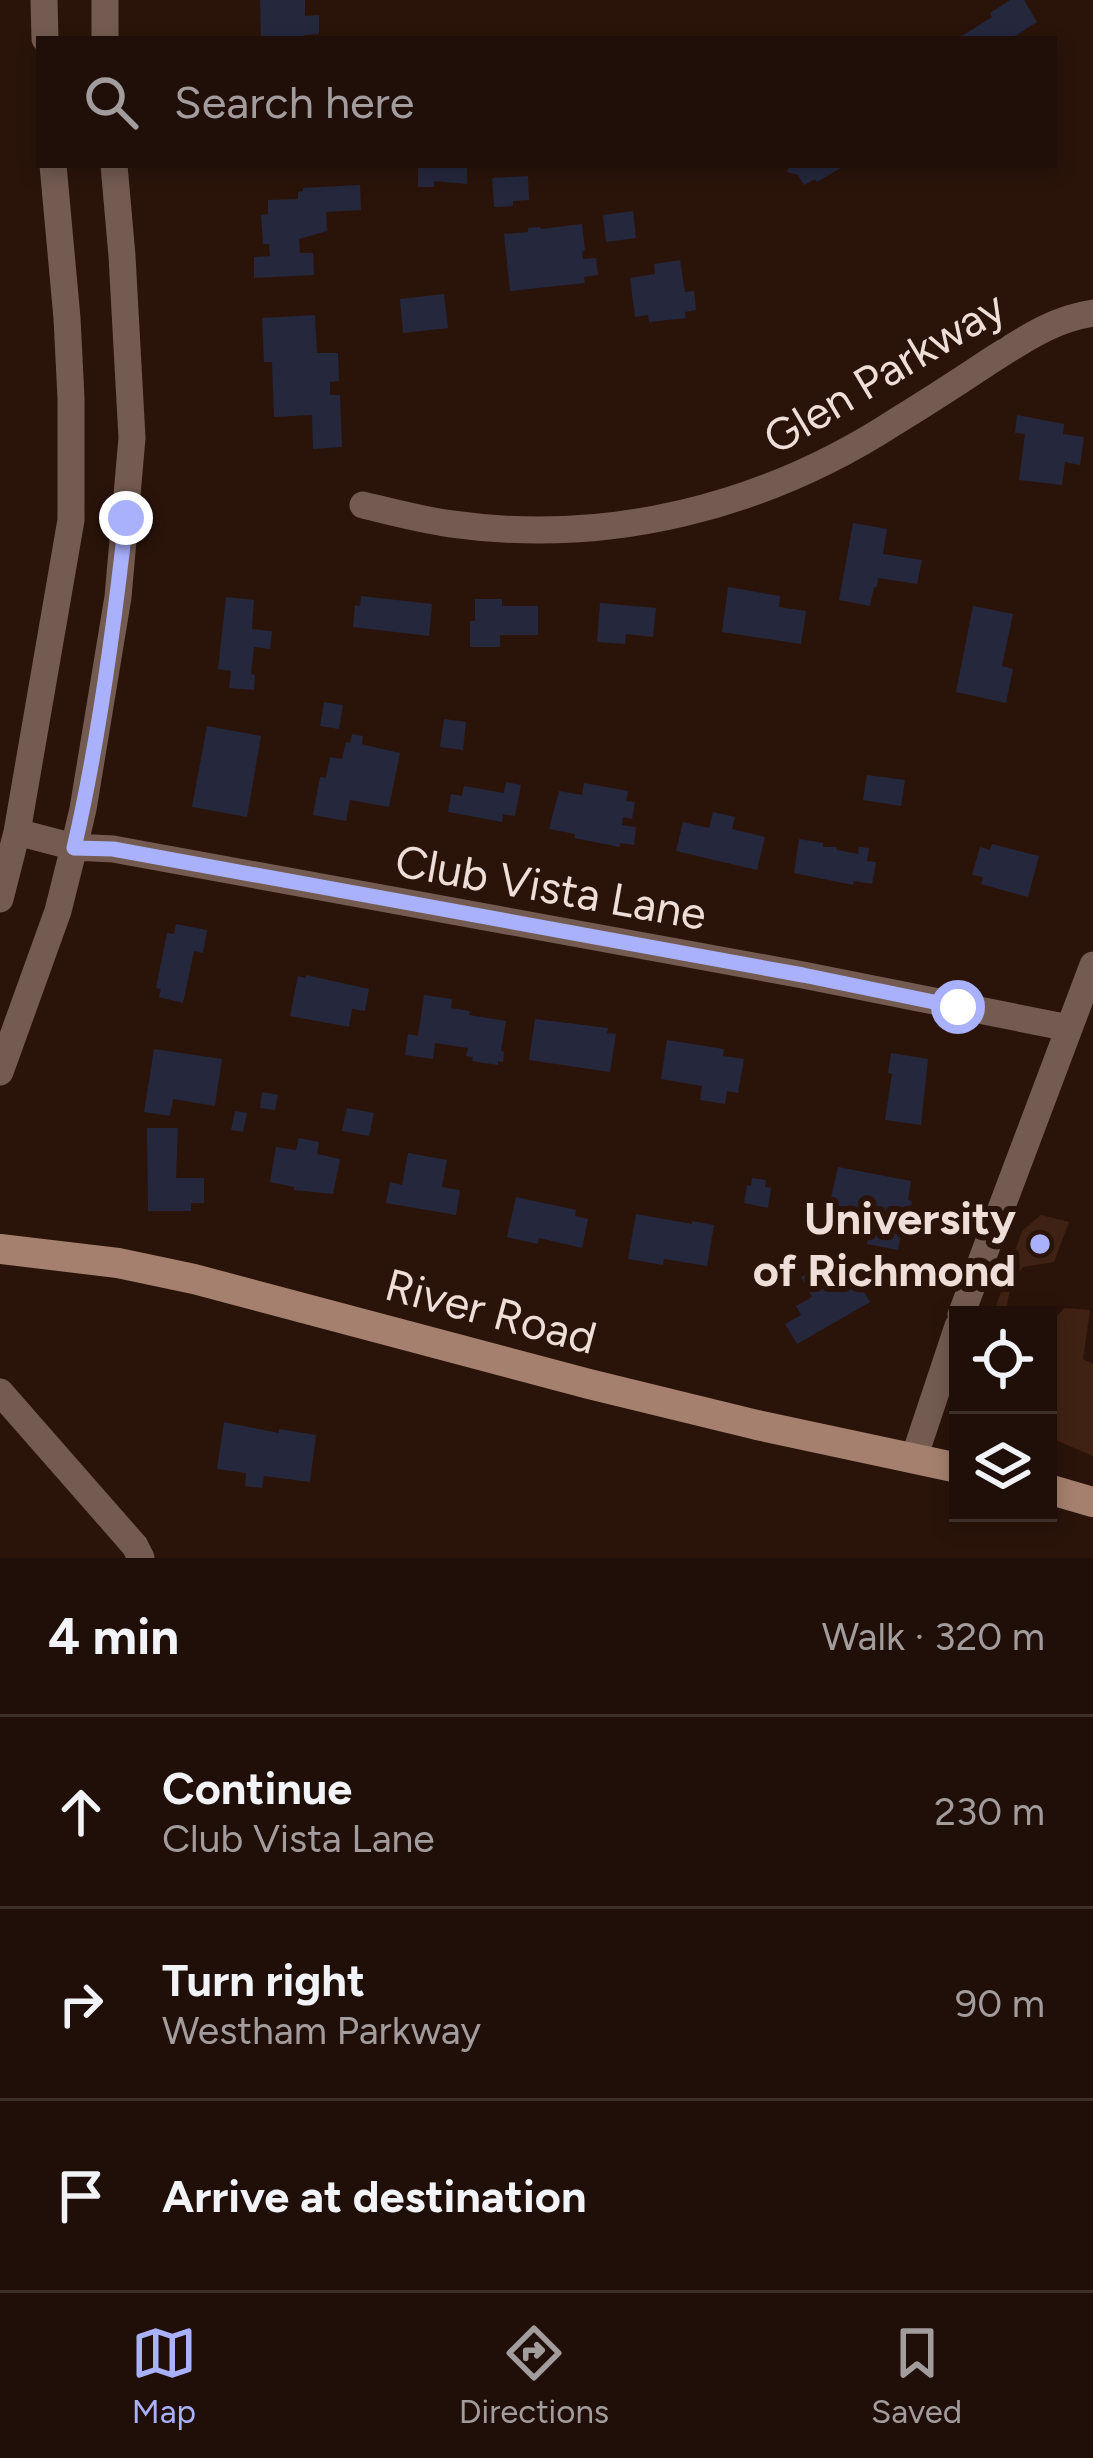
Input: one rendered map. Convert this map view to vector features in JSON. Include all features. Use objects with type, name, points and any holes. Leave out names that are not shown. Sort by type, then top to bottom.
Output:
[{"type":"main road","name":"River Road","points":[[0,1249],[118,1263],[194,1279],[590,1384],[949,1466]]},
{"type":"main road","points":[[1057,1492],[1093,1502]]},
{"type":"street","points":[[44,0],[45,36]]},
{"type":"street","points":[[105,0],[105,36]]},
{"type":"street","points":[[0,899],[17,832],[71,520],[68,338],[53,168]]},
{"type":"street","points":[[0,1072],[51,931],[74,848],[118,597],[132,438],[114,168]]},
{"type":"street","name":"Glen Parkway","points":[[363,505],[449,524],[550,530],[655,519],[736,501],[830,462],[1042,328],[1072,315],[1093,313]]},
{"type":"street","name":"Club Vista Lane","points":[[17,832],[74,848],[113,849],[1069,1028]]},
{"type":"street","points":[[965,1306],[1093,965]]},
{"type":"street","points":[[914,1458],[949,1353]]},
{"type":"street","points":[[0,1391],[141,1558]]},
{"type":"shaded area","points":[[1041,1215],[1069,1222],[1054,1262],[1023,1267],[1008,1306],[996,1306],[1022,1231]]},
{"type":"shaded area","points":[[1064,1308],[1090,1310],[1083,1359],[1093,1364],[1093,1456],[1057,1441],[1057,1317]]},
{"type":"building","points":[[260,0],[305,0],[305,16],[319,15],[319,34],[261,36]]},
{"type":"building","points":[[1010,0],[1024,0],[1037,22],[1015,36],[962,36],[992,17],[990,13]]},
{"type":"building","points":[[418,168],[467,168],[467,184],[434,181],[434,187],[418,187]]},
{"type":"building","points":[[788,168],[841,168],[804,185],[798,175],[787,172]]},
{"type":"building","points":[[528,176],[529,200],[494,207],[492,178]]},
{"type":"building","points":[[360,185],[361,210],[326,212],[327,231],[299,239],[300,253],[313,253],[314,275],[254,278],[254,257],[270,256],[269,244],[263,244],[261,215],[268,214],[268,200],[298,199],[303,188]]},
{"type":"building","points":[[633,211],[636,238],[606,242],[603,215]]},
{"type":"building","points":[[582,224],[583,259],[596,258],[598,275],[584,277],[585,283],[510,291],[504,234]]},
{"type":"building","points":[[680,260],[685,292],[694,291],[696,310],[685,312],[686,318],[649,322],[648,315],[635,317],[630,278],[655,274],[654,264]]},
{"type":"building","points":[[444,294],[448,328],[403,333],[400,299]]},
{"type":"building","points":[[315,315],[317,353],[338,353],[339,381],[330,382],[330,395],[340,395],[342,447],[313,449],[312,415],[274,417],[272,362],[264,362],[262,318]]},
{"type":"building","points":[[1017,415],[1064,424],[1063,434],[1084,437],[1080,465],[1065,462],[1062,485],[1019,480],[1025,434],[1015,433]]},
{"type":"building","points":[[853,523],[887,529],[883,554],[922,560],[917,584],[878,578],[870,606],[839,600]]},
{"type":"building","points":[[728,587],[780,596],[779,607],[806,611],[801,644],[722,632]]},
{"type":"building","points":[[361,596],[432,604],[429,636],[353,627]]},
{"type":"building","points":[[226,597],[254,600],[252,629],[272,631],[270,649],[254,647],[254,690],[229,688],[231,671],[218,669]]},
{"type":"building","points":[[475,599],[502,599],[502,606],[538,606],[538,635],[500,635],[500,647],[470,647]]},
{"type":"building","points":[[600,603],[656,608],[653,637],[626,634],[625,644],[597,642]]},
{"type":"building","points":[[973,606],[1013,614],[1002,666],[1013,669],[1006,703],[956,692]]},
{"type":"building","points":[[324,702],[343,705],[339,729],[320,726]]},
{"type":"building","points":[[444,719],[466,722],[463,750],[440,747]]},
{"type":"building","points":[[207,726],[261,736],[247,817],[192,807]]},
{"type":"building","points":[[352,734],[363,736],[362,744],[400,753],[389,807],[350,800],[346,821],[313,815],[320,777],[326,778],[330,757],[342,759]]},
{"type":"building","points":[[867,775],[905,780],[901,806],[863,800]]},
{"type":"building","points":[[506,782],[521,785],[515,816],[503,814],[502,822],[448,812],[451,794],[462,796],[464,786],[504,793]]},
{"type":"building","points":[[584,783],[628,791],[626,801],[635,802],[632,819],[623,817],[622,825],[636,827],[634,845],[620,843],[620,847],[549,829],[559,791],[582,795]]},
{"type":"building","points":[[713,812],[735,817],[732,829],[765,837],[757,870],[676,851],[683,822],[709,828]]},
{"type":"building","points":[[799,839],[858,854],[859,847],[869,848],[867,861],[876,862],[872,884],[854,881],[853,885],[794,873]]},
{"type":"building","points":[[992,844],[1039,856],[1028,897],[981,884],[983,877],[972,875],[980,847],[990,850]]},
{"type":"building","points":[[176,924],[207,930],[203,953],[194,951],[183,1003],[159,997],[161,989],[156,988],[167,933],[174,934]]},
{"type":"building","points":[[298,976],[369,989],[365,1011],[352,1009],[349,1027],[290,1016]]},
{"type":"building","points":[[424,995],[452,999],[451,1008],[470,1011],[469,1015],[506,1021],[503,1062],[472,1061],[473,1057],[466,1056],[468,1048],[435,1043],[433,1059],[405,1055],[408,1034],[418,1036]]},
{"type":"building","points":[[535,1019],[608,1028],[607,1033],[616,1034],[610,1072],[529,1060]]},
{"type":"building","points":[[667,1040],[724,1049],[723,1056],[744,1059],[738,1093],[727,1091],[725,1104],[700,1100],[702,1086],[661,1079]]},
{"type":"building","points":[[154,1049],[222,1059],[215,1106],[173,1099],[170,1116],[144,1112]]},
{"type":"building","points":[[891,1053],[928,1059],[921,1125],[885,1120]]},
{"type":"building","points":[[262,1092],[278,1095],[275,1110],[260,1108]]},
{"type":"building","points":[[347,1108],[374,1113],[369,1136],[342,1131]]},
{"type":"building","points":[[235,1111],[247,1113],[243,1132],[231,1130]]},
{"type":"building","points":[[147,1128],[178,1128],[176,1178],[204,1178],[204,1203],[191,1203],[191,1211],[148,1211]]},
{"type":"building","points":[[299,1138],[319,1142],[317,1154],[340,1159],[333,1194],[270,1182],[276,1147],[296,1150]]},
{"type":"building","points":[[408,1153],[447,1160],[442,1187],[460,1190],[456,1215],[386,1203],[390,1182],[402,1185]]},
{"type":"building","points":[[838,1167],[911,1181],[909,1219],[904,1218],[898,1250],[867,1244],[869,1235],[836,1229],[840,1213],[825,1210]]},
{"type":"building","points":[[752,1178],[766,1180],[765,1187],[771,1188],[768,1208],[744,1203]]},
{"type":"building","points":[[516,1197],[576,1210],[575,1216],[588,1219],[582,1248],[539,1238],[538,1244],[507,1237]]},
{"type":"building","points":[[636,1214],[714,1225],[707,1266],[628,1259]]},
{"type":"building","points":[[826,1266],[838,1288],[856,1278],[870,1302],[797,1344],[785,1324],[801,1315],[796,1306],[812,1297],[801,1277]]},
{"type":"building","points":[[224,1422],[316,1435],[310,1482],[264,1476],[262,1488],[245,1486],[246,1473],[217,1469]]},
{"type":"place","name":"University of Richmond","points":[[1040,1244]]},
{"type":"route","points":[[126,518],[118,597],[74,848],[113,849],[958,1007]]}]
